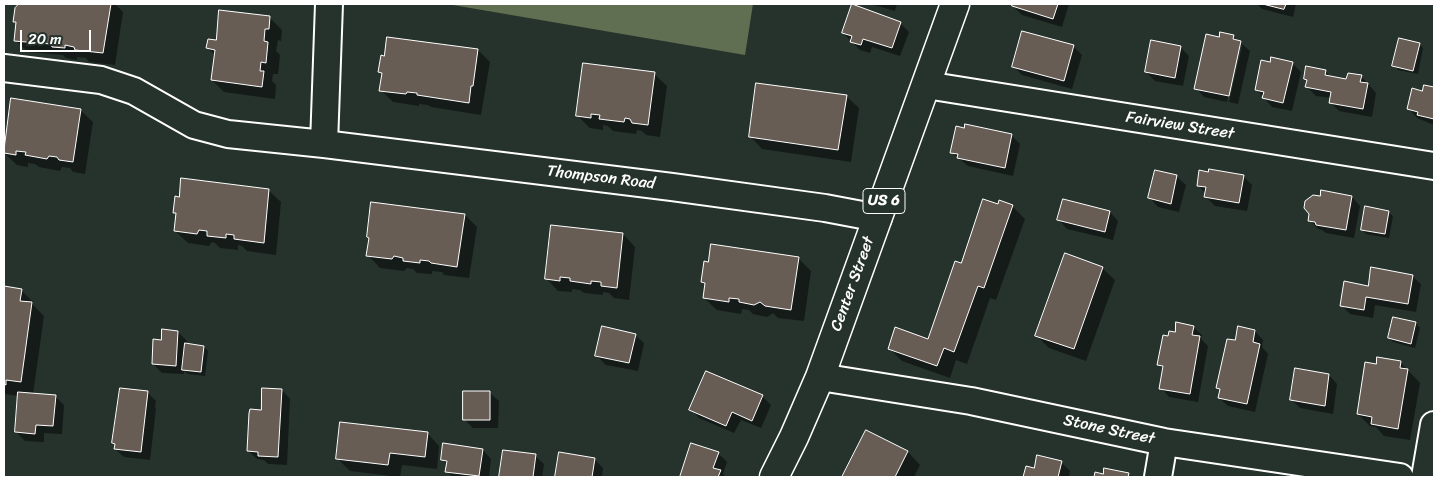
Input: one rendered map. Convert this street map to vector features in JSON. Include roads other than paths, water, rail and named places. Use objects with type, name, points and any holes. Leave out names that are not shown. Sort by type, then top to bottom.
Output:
[{"type":"main road","name":"Center Street","points":[[774,477],[820,377],[955,4]]},
{"type":"street","points":[[324,144],[329,4]]},
{"type":"street","name":"Thompson Road","points":[[4,68],[101,80],[134,91],[194,125],[228,134],[672,187],[825,208],[878,218]]},
{"type":"street","name":"Fairview Street","points":[[926,86],[1434,166]]},
{"type":"street","name":"Stone Street","points":[[820,377],[971,401],[1164,442],[1400,477]]},
{"type":"street","points":[[1425,477],[1434,425]]},
{"type":"street","points":[[1158,477],[1164,442]]}]
